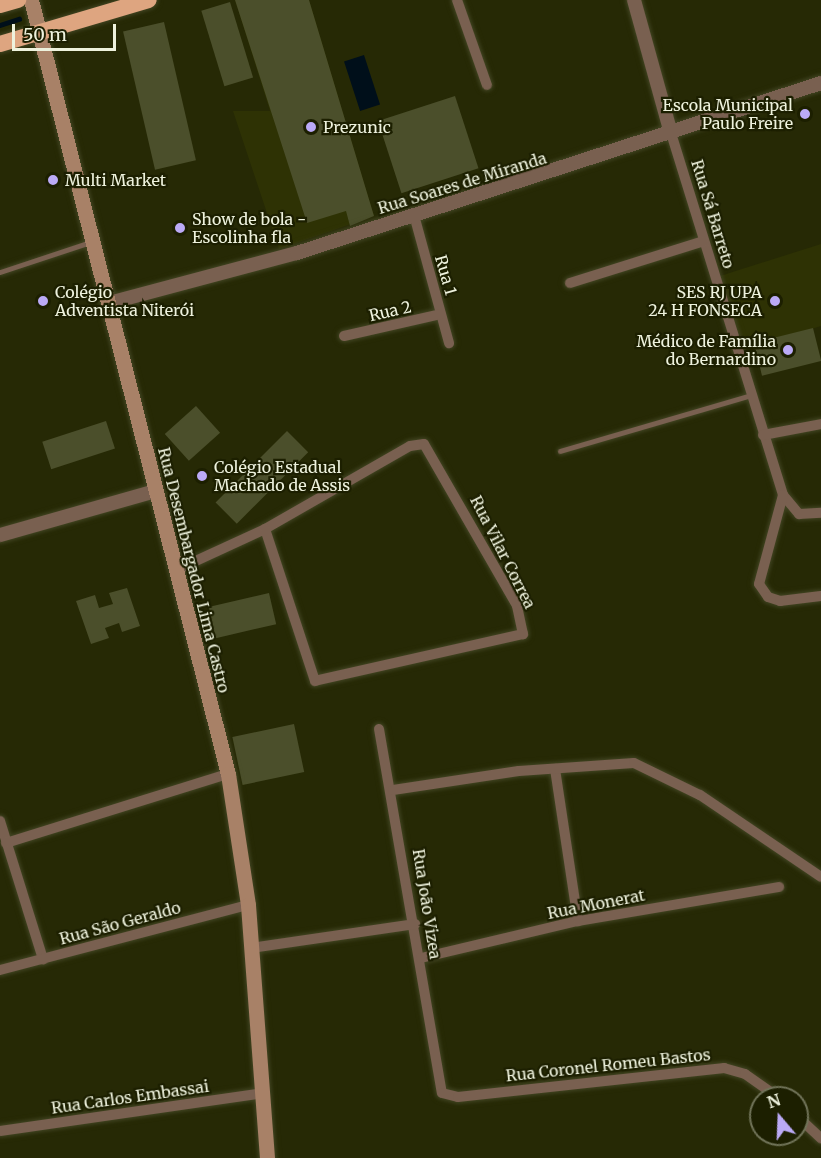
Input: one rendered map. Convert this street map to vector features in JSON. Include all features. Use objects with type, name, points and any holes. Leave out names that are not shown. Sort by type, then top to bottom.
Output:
[{"type":"highway","points":[[0,5],[18,0]]},
{"type":"highway","points":[[0,44],[149,0]]},
{"type":"main road","name":"Rua Desembargador Lima Castro","points":[[31,0],[228,774],[248,905],[264,1093],[267,1158]]},
{"type":"street","points":[[457,0],[486,85]]},
{"type":"street","name":"Rua Sá Barreto","points":[[634,0],[671,133],[783,495],[799,514],[821,513]]},
{"type":"street","name":"Rua Soares de Miranda","points":[[109,303],[414,215],[821,83]]},
{"type":"street","name":"Rua 1","points":[[414,215],[449,343]]},
{"type":"street","points":[[570,283],[704,241]]},
{"type":"street","name":"Rua 2","points":[[344,336],[441,314]]},
{"type":"street","points":[[763,435],[821,424]]},
{"type":"street","name":"Rua Vilar Correa","points":[[176,570],[265,529],[410,446],[424,444],[516,606],[523,634],[315,681],[265,529]]},
{"type":"street","points":[[0,535],[155,491]]},
{"type":"street","points":[[783,495],[759,584],[768,597],[780,601],[821,596]]},
{"type":"street","name":"Rua João Vizea","points":[[379,729],[393,790],[421,958],[438,1084]]},
{"type":"street","points":[[393,790],[555,769],[634,763],[651,767],[821,877]]},
{"type":"street","points":[[555,769],[578,921]]},
{"type":"street","points":[[6,843],[228,774]]},
{"type":"street","points":[[0,821],[6,843],[5,858],[43,958]]},
{"type":"street","name":"Rua Monerat","points":[[421,958],[578,921],[779,887]]},
{"type":"street","name":"Rua São Geraldo","points":[[0,970],[248,905]]},
{"type":"street","points":[[251,948],[415,924]]},
{"type":"street","name":"Rua Coronel Romeu Bastos","points":[[438,1084],[447,1096],[458,1097],[724,1068],[745,1074],[762,1086]]},
{"type":"street","name":"Rua Carlos Embassai","points":[[0,1131],[264,1093]]},
{"type":"street","points":[[809,1127],[821,1138]]},
{"type":"lane","points":[[0,272],[92,242]]},
{"type":"lane","points":[[560,451],[751,395]]},
{"type":"shaded area","name":"Prezunic","points":[[235,0],[309,0],[374,216],[279,249],[233,111],[270,111]]},
{"type":"shaded area","name":"SES RJ UPA 24 H FONSECA","points":[[821,244],[821,326],[744,350],[720,276]]},
{"type":"water","points":[[364,55],[380,104],[360,111],[344,61]]},
{"type":"building","name":"Prezunic","points":[[235,0],[309,0],[374,216],[350,226],[346,211],[307,223]]},
{"type":"building","points":[[230,2],[253,78],[224,86],[201,11]]},
{"type":"building","points":[[164,22],[196,160],[155,170],[123,31]]},
{"type":"building","points":[[455,96],[478,168],[401,193],[378,121]]},
{"type":"building","name":"Médico de Família do Bernardino","points":[[813,328],[821,361],[762,376],[754,343]]},
{"type":"building","points":[[196,406],[220,433],[189,461],[165,434]]},
{"type":"building","points":[[106,421],[115,449],[51,469],[42,442]]},
{"type":"building","points":[[287,431],[308,452],[237,524],[216,502]]},
{"type":"building","points":[[127,588],[140,626],[122,632],[119,623],[105,628],[109,638],[91,644],[76,601],[95,595],[99,608],[113,604],[109,593]]},
{"type":"building","points":[[269,593],[276,624],[216,638],[209,607]]},
{"type":"building","points":[[294,724],[304,772],[243,785],[232,737]]},
{"type":"waterway","points":[[0,25],[19,19]]},
{"type":"place","name":"Escola Municipal Paulo Freire","points":[[805,114]]},
{"type":"place","name":"Prezunic","points":[[311,127]]},
{"type":"place","name":"Multi Market","points":[[53,180]]},
{"type":"place","name":"Show de bola - Escolinha fla","points":[[180,228]]},
{"type":"place","name":"Colégio Adventista Niterói","points":[[43,301]]},
{"type":"place","name":"SES RJ UPA 24 H FONSECA","points":[[775,301]]},
{"type":"place","name":"Médico de Família do Bernardino","points":[[788,350]]},
{"type":"place","name":"Colégio Estadual Machado de Assis","points":[[202,476]]}]
